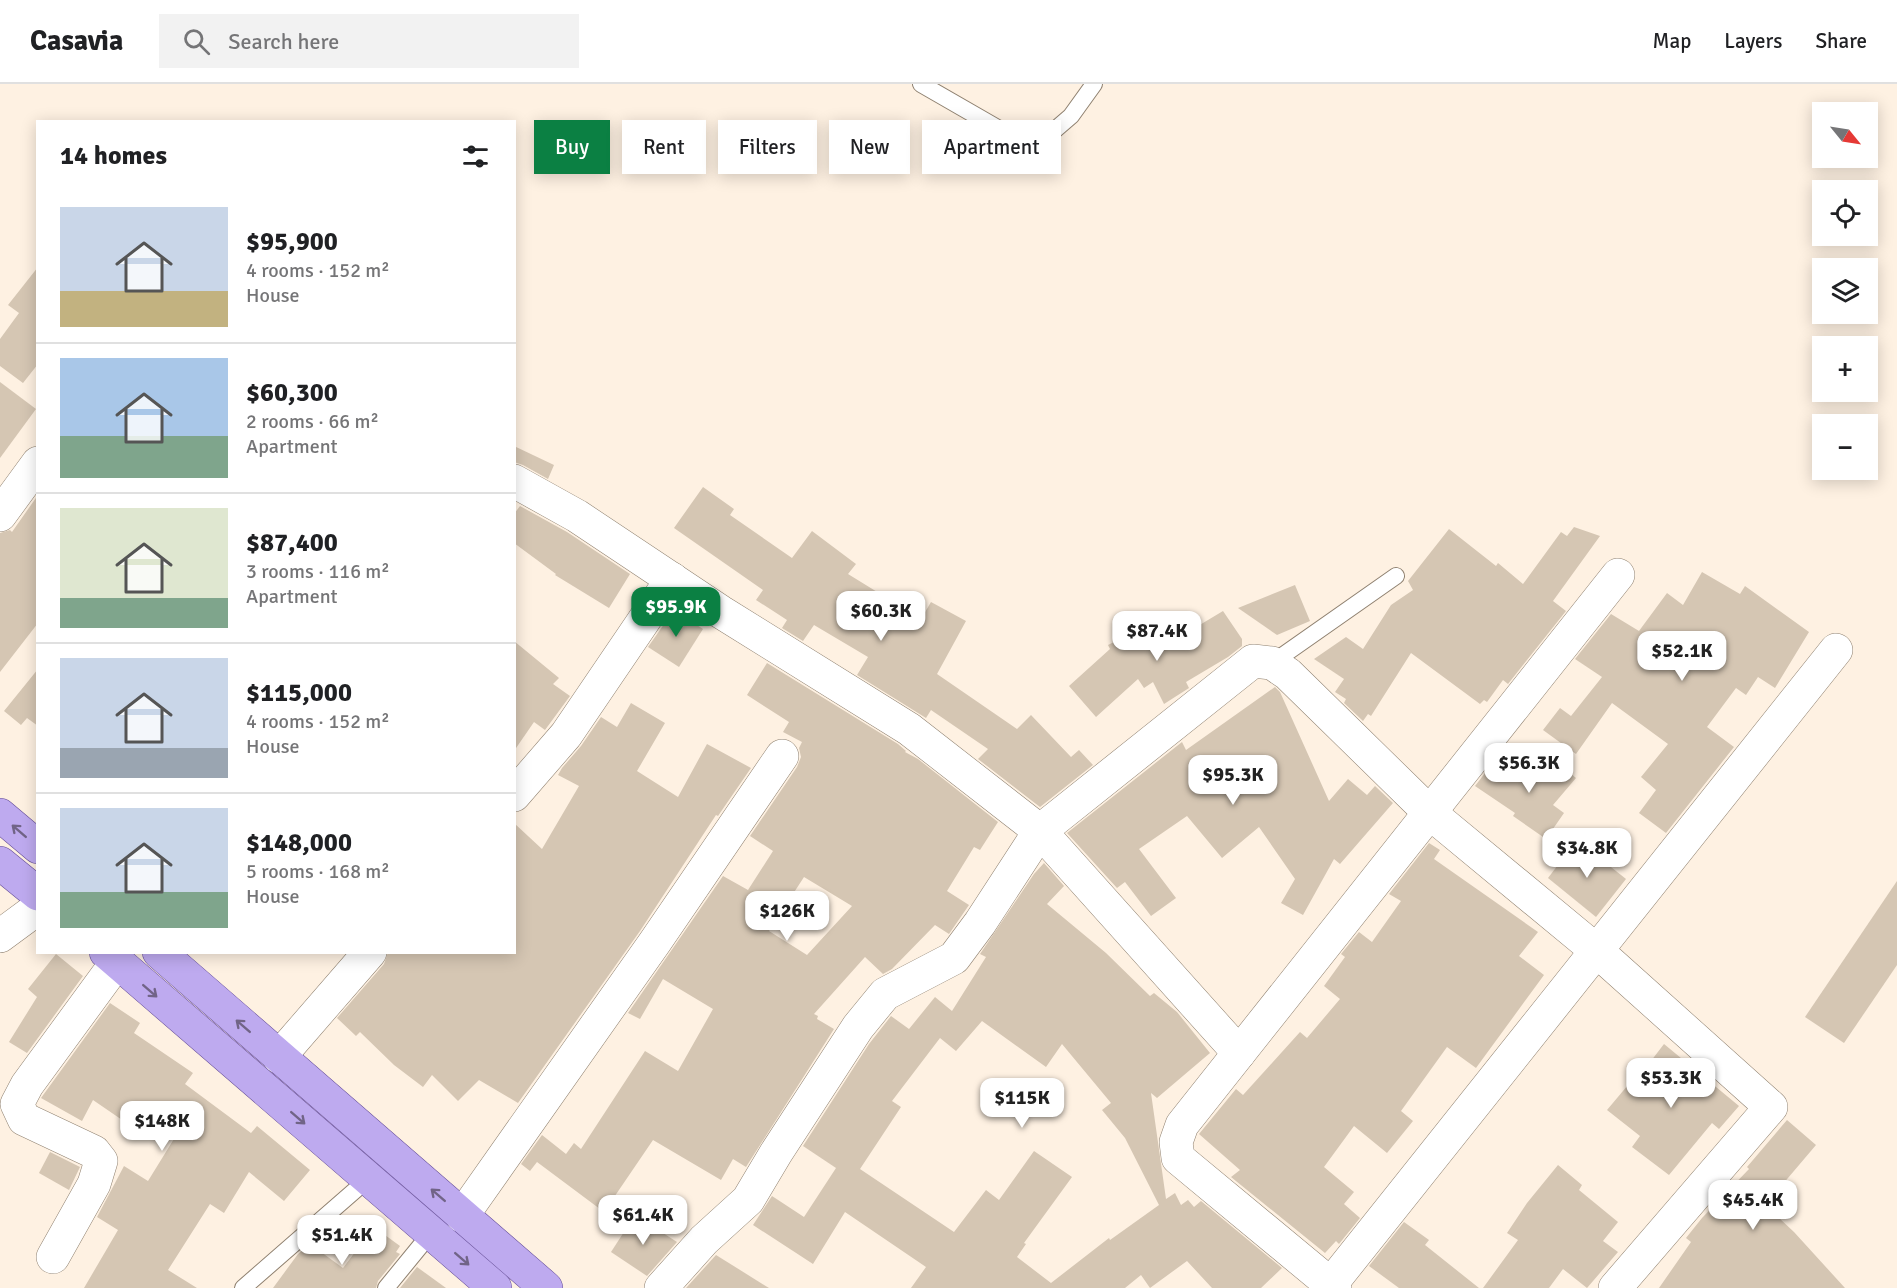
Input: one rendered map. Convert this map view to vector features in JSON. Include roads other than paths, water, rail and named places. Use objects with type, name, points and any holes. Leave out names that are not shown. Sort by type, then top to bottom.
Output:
[{"type":"main road","points":[[0,815],[36,845]]},
{"type":"main road","points":[[0,863],[36,892]]},
{"type":"main road","points":[[161,954],[546,1288]]},
{"type":"main road","points":[[112,957],[495,1288]]},
{"type":"street","points":[[0,515],[36,466]]},
{"type":"street","points":[[516,482],[577,516],[721,612],[909,729],[1040,831],[1239,1053]]},
{"type":"street","points":[[1618,574],[1182,1125],[1176,1142],[1178,1158],[1333,1286],[1836,651]]},
{"type":"street","points":[[516,793],[566,735],[672,579]]},
{"type":"street","points":[[661,1288],[704,1240],[748,1200],[852,1037],[885,994],[954,958],[980,923],[1040,831],[1253,661],[1272,663],[1288,674],[1430,813],[1597,951],[1771,1107],[1615,1288]]},
{"type":"street","points":[[462,1216],[642,961],[782,756]]},
{"type":"street","points":[[0,936],[36,909]]},
{"type":"street","points":[[279,1057],[368,954]]},
{"type":"street","points":[[52,1257],[94,1184],[101,1161],[94,1152],[24,1119],[17,1104],[27,1085],[112,957]]},
{"type":"lane","points":[[921,84],[1020,141],[1049,135],[1071,116],[1094,84]]},
{"type":"lane","points":[[1272,663],[1396,576]]},
{"type":"lane","points":[[243,1288],[368,1179]]},
{"type":"lane","points":[[386,1288],[432,1233]]}]
